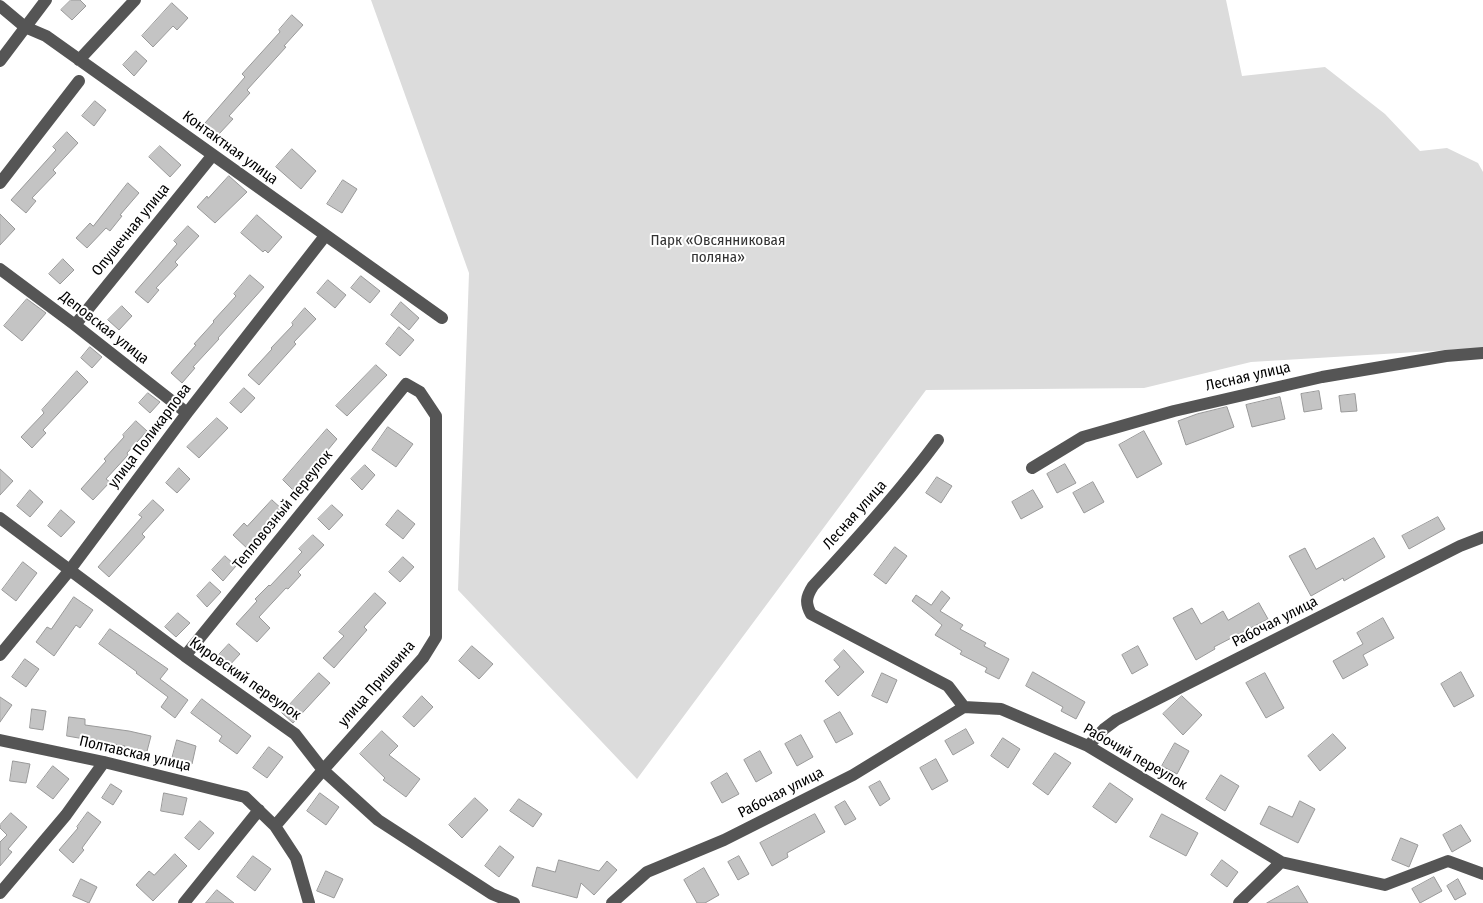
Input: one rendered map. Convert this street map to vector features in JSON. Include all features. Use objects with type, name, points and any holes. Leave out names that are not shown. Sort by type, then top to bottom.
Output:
[{"type":"street","points":[[0,61],[46,0]]},
{"type":"street","points":[[79,60],[135,0]]},
{"type":"street","name":"Контактная улица","points":[[0,6],[25,27],[46,36],[442,318]]},
{"type":"street","points":[[0,183],[79,81]]},
{"type":"street","name":"Опушечная улица","points":[[75,325],[212,156]]},
{"type":"street","name":"улица Поликарпова","points":[[0,654],[69,571],[187,413],[325,236]]},
{"type":"street","name":"Деповская улица","points":[[0,269],[187,413]]},
{"type":"street","name":"Лесная улица","points":[[1032,468],[1083,437],[1174,411],[1322,377],[1446,356],[1483,353]]},
{"type":"street","name":"Тепловозный переулок","points":[[184,656],[406,384],[420,392],[436,416]]},
{"type":"street","name":"улица Пришвина","points":[[275,826],[424,658],[436,637],[436,416]]},
{"type":"street","name":"Лесная улица","points":[[938,440],[909,479],[813,586],[807,594],[806,604],[811,614],[948,686],[964,707]]},
{"type":"street","name":"Кировский переулок","points":[[0,518],[184,656],[295,734],[323,770],[378,820],[492,894],[514,903]]},
{"type":"street","name":"Рабочая улица","points":[[1088,746],[1104,729],[1116,720],[1483,536]]},
{"type":"street","name":"Рабочая улица","points":[[612,903],[648,872],[724,840],[853,775],[964,707]]},
{"type":"street","name":"Рабочий переулок","points":[[964,707],[1001,709],[1088,746],[1281,862],[1385,886],[1448,861],[1483,874]]},
{"type":"street","name":"Полтавская улица","points":[[0,740],[104,762],[245,797],[275,826],[296,858],[309,903]]},
{"type":"street","points":[[0,892],[66,815],[104,762]]},
{"type":"street","points":[[184,903],[259,810]]},
{"type":"street","points":[[1239,903],[1281,862]]},
{"type":"green space","name":"Парк «Овсянниковая поляна»","points":[[371,0],[1226,0],[1242,76],[1325,67],[1385,114],[1420,151],[1447,148],[1478,163],[1483,172],[1483,348],[1251,362],[1144,388],[926,390],[637,779],[458,590],[469,273]]},
{"type":"building","points":[[71,0],[80,0],[86,6],[72,20],[61,10]]},
{"type":"building","points":[[172,3],[188,18],[177,30],[173,26],[153,47],[142,36]]},
{"type":"building","points":[[292,15],[303,25],[247,90],[250,93],[229,116],[233,119],[218,135],[205,123],[245,77],[242,74],[280,32],[279,30]]},
{"type":"building","points":[[136,51],[147,61],[134,76],[123,65]]},
{"type":"building","points":[[95,101],[106,110],[94,126],[82,116]]},
{"type":"building","points":[[67,132],[78,143],[53,170],[56,173],[32,198],[36,201],[26,213],[11,200],[56,150],[53,147]]},
{"type":"building","points":[[160,146],[181,165],[170,177],[149,157]]},
{"type":"building","points":[[292,149],[316,171],[301,189],[276,167]]},
{"type":"building","points":[[229,176],[247,192],[215,223],[197,207]]},
{"type":"building","points":[[343,180],[357,189],[342,213],[327,204]]},
{"type":"building","points":[[128,183],[139,193],[120,215],[122,216],[110,231],[106,228],[87,248],[76,238],[90,223],[93,226]]},
{"type":"building","points":[[0,214],[15,229],[0,245]]},
{"type":"building","points":[[257,215],[282,237],[268,253],[265,250],[263,252],[241,233]]},
{"type":"building","points":[[188,226],[199,236],[175,262],[178,265],[156,288],[159,290],[148,303],[135,292],[177,244],[174,241]]},
{"type":"building","points":[[63,259],[74,270],[60,284],[49,274]]},
{"type":"building","points":[[250,275],[264,287],[193,367],[195,368],[182,383],[171,373],[236,296],[234,294]]},
{"type":"building","points":[[361,276],[380,291],[370,303],[351,288]]},
{"type":"building","points":[[328,280],[346,295],[335,308],[317,293]]},
{"type":"building","points":[[27,299],[46,313],[22,341],[4,326]]},
{"type":"building","points":[[401,302],[419,318],[409,330],[391,315]]},
{"type":"building","points":[[122,306],[132,316],[119,330],[108,320]]},
{"type":"building","points":[[305,308],[316,319],[294,342],[296,344],[259,385],[248,375],[293,325],[292,323]]},
{"type":"building","points":[[399,327],[414,340],[400,356],[386,344]]},
{"type":"building","points":[[90,347],[102,357],[92,368],[81,358]]},
{"type":"building","points":[[376,365],[387,375],[347,416],[336,406]]},
{"type":"building","points":[[77,371],[88,382],[43,430],[46,433],[32,448],[21,437],[44,413],[42,410]]},
{"type":"building","points":[[244,388],[255,398],[241,413],[230,403]]},
{"type":"building","points":[[1319,391],[1322,409],[1304,412],[1301,394]]},
{"type":"building","points":[[148,393],[160,402],[150,413],[139,403]]},
{"type":"building","points":[[1355,394],[1357,411],[1341,412],[1339,396]]},
{"type":"building","points":[[1280,397],[1285,419],[1252,427],[1246,405]]},
{"type":"building","points":[[1227,407],[1234,427],[1186,445],[1178,421],[1197,414]]},
{"type":"building","points":[[217,418],[228,428],[199,458],[187,447]]},
{"type":"building","points":[[136,421],[147,431],[106,479],[110,482],[93,500],[81,489],[106,461],[104,459]]},
{"type":"building","points":[[388,427],[413,444],[396,467],[372,450]]},
{"type":"building","points":[[327,429],[337,439],[294,491],[283,480]]},
{"type":"building","points":[[1144,431],[1162,464],[1137,478],[1119,445]]},
{"type":"building","points":[[1065,464],[1076,483],[1057,493],[1047,474]]},
{"type":"building","points":[[365,465],[375,475],[362,490],[351,479]]},
{"type":"building","points":[[179,468],[190,479],[177,493],[166,483]]},
{"type":"building","points":[[0,469],[13,481],[0,495]]},
{"type":"building","points":[[937,477],[952,486],[941,503],[926,493]]},
{"type":"building","points":[[1093,482],[1104,502],[1084,513],[1073,493]]},
{"type":"building","points":[[30,490],[43,502],[30,517],[17,506]]},
{"type":"building","points":[[1033,490],[1043,507],[1021,519],[1012,502]]},
{"type":"building","points":[[153,500],[164,510],[142,534],[145,537],[109,577],[98,567],[142,517],[139,515]]},
{"type":"building","points":[[272,500],[283,510],[258,537],[261,539],[250,551],[233,535],[244,523],[247,526]]},
{"type":"building","points":[[332,505],[343,515],[329,530],[318,519]]},
{"type":"building","points":[[61,510],[75,522],[61,537],[48,526]]},
{"type":"building","points":[[398,510],[415,524],[403,539],[386,525]]},
{"type":"building","points":[[1438,517],[1445,529],[1409,549],[1402,536]]},
{"type":"building","points":[[313,535],[324,545],[298,572],[301,575],[259,617],[270,628],[257,642],[236,624],[257,601],[255,599],[302,552],[299,549]]},
{"type":"building","points":[[1374,538],[1385,557],[1344,581],[1343,578],[1311,596],[1289,556],[1305,548],[1316,569]]},
{"type":"building","points":[[895,547],[907,556],[886,584],[874,575]]},
{"type":"building","points":[[225,556],[236,566],[223,581],[212,570]]},
{"type":"building","points":[[403,557],[414,567],[400,582],[389,572]]},
{"type":"building","points":[[23,562],[37,573],[16,601],[2,590]]},
{"type":"building","points":[[210,582],[221,592],[207,607],[197,596]]},
{"type":"building","points":[[942,591],[950,598],[940,611],[963,625],[960,629],[986,643],[984,646],[1009,659],[999,679],[985,672],[987,668],[960,654],[962,651],[935,635],[942,625],[912,601],[916,595],[931,605]]},
{"type":"building","points":[[375,593],[386,603],[364,627],[367,630],[334,668],[323,658],[344,636],[339,632]]},
{"type":"building","points":[[74,597],[93,610],[80,628],[76,625],[54,656],[36,642],[47,627],[51,629]]},
{"type":"building","points":[[1259,603],[1268,619],[1214,647],[1215,649],[1196,660],[1173,618],[1192,608],[1201,624],[1223,611],[1228,620]]},
{"type":"building","points":[[178,613],[190,623],[176,637],[165,627]]},
{"type":"building","points":[[1383,618],[1394,638],[1363,655],[1368,665],[1343,679],[1333,661],[1363,644],[1357,633]]},
{"type":"building","points":[[110,629],[168,669],[160,679],[188,700],[175,718],[161,707],[168,697],[99,644]]},
{"type":"building","points":[[229,644],[240,654],[226,669],[215,659]]},
{"type":"building","points":[[472,646],[493,664],[479,679],[459,661]]},
{"type":"building","points":[[1138,646],[1148,665],[1132,674],[1122,655]]},
{"type":"building","points":[[844,650],[864,672],[838,696],[825,681],[840,667],[834,660]]},
{"type":"building","points":[[25,659],[39,669],[26,687],[12,677]]},
{"type":"building","points":[[1033,672],[1085,702],[1076,719],[1061,711],[1063,707],[1026,686]]},
{"type":"building","points":[[1461,672],[1474,696],[1454,707],[1441,684]]},
{"type":"building","points":[[319,673],[330,683],[293,723],[282,713]]},
{"type":"building","points":[[882,673],[897,680],[887,703],[872,696]]},
{"type":"building","points":[[1265,673],[1284,708],[1266,718],[1246,683]]},
{"type":"building","points":[[422,696],[433,707],[414,727],[403,717]]},
{"type":"building","points":[[1182,696],[1202,715],[1183,735],[1163,714]]},
{"type":"building","points":[[0,697],[12,705],[0,722]]},
{"type":"building","points":[[202,699],[251,736],[237,754],[219,741],[222,736],[191,713]]},
{"type":"building","points":[[32,709],[46,711],[43,730],[30,728]]},
{"type":"building","points":[[840,712],[853,734],[836,743],[824,721]]},
{"type":"building","points":[[69,717],[85,719],[85,725],[151,736],[146,755],[124,749],[125,746],[67,736]]},
{"type":"building","points":[[966,729],[974,743],[953,755],[945,741]]},
{"type":"building","points":[[382,731],[398,746],[389,755],[420,779],[406,797],[383,780],[385,778],[360,754]]},
{"type":"building","points":[[1333,734],[1346,748],[1320,771],[1308,756]]},
{"type":"building","points":[[801,735],[813,757],[797,766],[785,744]]},
{"type":"building","points":[[1003,738],[1020,749],[1008,768],[991,756]]},
{"type":"building","points":[[177,740],[196,746],[192,764],[172,759]]},
{"type":"building","points":[[1175,743],[1189,751],[1177,774],[1162,766]]},
{"type":"building","points":[[269,747],[283,757],[267,778],[253,768]]},
{"type":"building","points":[[760,751],[772,773],[756,782],[744,760]]},
{"type":"building","points":[[1055,753],[1071,763],[1048,795],[1033,784]]},
{"type":"building","points":[[936,759],[948,781],[932,790],[920,768]]},
{"type":"building","points":[[13,761],[30,764],[26,783],[10,781]]},
{"type":"building","points":[[53,766],[69,779],[53,799],[37,787]]},
{"type":"building","points":[[727,773],[739,794],[722,803],[711,783]]},
{"type":"building","points":[[1221,775],[1239,786],[1225,811],[1206,799]]},
{"type":"building","points":[[880,781],[890,799],[880,806],[869,787]]},
{"type":"building","points":[[1110,783],[1133,799],[1116,823],[1093,807]]},
{"type":"building","points":[[111,784],[122,791],[113,805],[102,798]]},
{"type":"building","points":[[164,793],[187,798],[183,815],[161,811]]},
{"type":"building","points":[[320,793],[339,807],[326,825],[307,811]]},
{"type":"building","points":[[475,798],[488,810],[462,838],[449,825]]},
{"type":"building","points":[[519,799],[542,814],[533,827],[510,811]]},
{"type":"building","points":[[845,801],[856,819],[845,825],[835,807]]},
{"type":"building","points":[[1300,801],[1315,809],[1298,843],[1260,824],[1269,806],[1292,817]]},
{"type":"building","points":[[88,812],[101,822],[82,848],[84,850],[73,863],[59,850],[78,828]]},
{"type":"building","points":[[11,813],[27,827],[8,849],[12,852],[0,866],[0,842],[7,835],[0,828],[0,825]]},
{"type":"building","points":[[815,814],[825,832],[787,853],[788,857],[772,866],[760,843]]},
{"type":"building","points":[[1162,814],[1198,833],[1186,856],[1150,837]]},
{"type":"building","points":[[200,821],[214,833],[199,850],[185,838]]},
{"type":"building","points":[[1461,825],[1471,841],[1452,852],[1443,835]]},
{"type":"building","points":[[1401,838],[1418,845],[1409,867],[1392,860]]},
{"type":"building","points":[[500,846],[514,857],[499,877],[485,866]]},
{"type":"building","points":[[175,854],[187,866],[153,901],[136,885],[149,871],[154,875]]},
{"type":"building","points":[[253,856],[271,869],[255,891],[237,877]]},
{"type":"building","points":[[739,856],[749,874],[738,880],[728,862]]},
{"type":"building","points":[[559,860],[599,871],[607,861],[617,870],[594,895],[581,883],[577,898],[532,886],[537,867],[555,872]]},
{"type":"building","points":[[1222,860],[1238,872],[1227,887],[1211,875]]},
{"type":"building","points":[[704,868],[719,895],[705,903],[697,903],[684,880]]},
{"type":"building","points":[[326,871],[343,879],[334,898],[317,891]]},
{"type":"building","points":[[1434,877],[1442,891],[1420,903],[1412,889]]},
{"type":"building","points":[[81,879],[97,887],[89,903],[73,896]]},
{"type":"building","points":[[1458,879],[1466,894],[1455,900],[1447,886]]},
{"type":"building","points":[[1298,886],[1308,903],[1267,903]]},
{"type":"building","points":[[217,890],[234,903],[206,903]]}]
